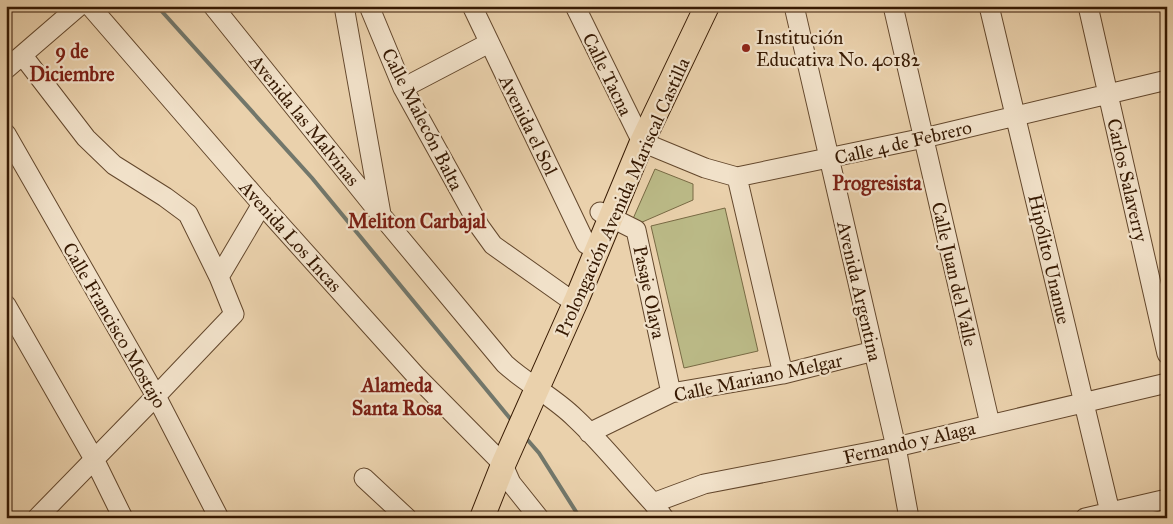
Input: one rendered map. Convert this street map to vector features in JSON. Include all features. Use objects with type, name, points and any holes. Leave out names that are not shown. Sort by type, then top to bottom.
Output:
[{"type":"main road","name":"Prolongación Avenida Mariscal Castilla","points":[[498,460],[571,299],[692,6]]},
{"type":"main road","name":"Prolongación Avenida Mariscal Castilla","points":[[639,136],[707,6]]},
{"type":"main road","name":"Prolongación Avenida Mariscal Castilla","points":[[571,299],[586,244],[605,215]]},
{"type":"main road","points":[[467,518],[498,460]]},
{"type":"main road","points":[[482,518],[498,460]]},
{"type":"street","points":[[37,518],[234,314],[219,277],[188,214],[114,165],[11,63],[79,6]]},
{"type":"street","name":"Avenida Los Incas","points":[[90,6],[262,204],[417,377],[498,460],[512,483],[539,518]]},
{"type":"street","name":"Avenida las Malvinas","points":[[213,6],[528,394],[561,405],[589,433],[658,510]]},
{"type":"street","points":[[344,6],[381,215]]},
{"type":"street","name":"Calle Malecón Balta","points":[[369,6],[403,88],[480,227],[493,244],[571,299]]},
{"type":"street","name":"Avenida el Sol","points":[[472,6],[586,244]]},
{"type":"street","name":"Calle Tacna","points":[[575,6],[639,136]]},
{"type":"street","name":"Avenida Argentina","points":[[794,6],[896,447],[909,518]]},
{"type":"street","name":"Calle Juan del Valle","points":[[893,6],[990,424]]},
{"type":"street","name":"Hipólito Unanue","points":[[988,6],[1110,512]]},
{"type":"street","name":"Carlos Salaverry","points":[[1088,6],[1167,354]]},
{"type":"street","points":[[403,88],[489,42]]},
{"type":"street","name":"Calle 4 de Febrero","points":[[639,136],[705,168],[737,177],[924,138],[1167,80]]},
{"type":"street","name":"Calle Francisco Mostajo","points":[[6,134],[156,396],[219,518]]},
{"type":"street","points":[[737,177],[783,374]]},
{"type":"street","points":[[219,277],[262,204]]},
{"type":"street","name":"Pasaje Olaya","points":[[605,215],[636,230],[671,393]]},
{"type":"street","points":[[6,305],[94,459],[123,518]]},
{"type":"street","name":"Calle Mariano Melgar","points":[[589,433],[671,393],[783,374],[874,351]]},
{"type":"street","name":"Fernando y Alaga","points":[[658,510],[704,484],[896,447],[1084,401],[1167,383]]},
{"type":"street","points":[[364,478],[407,518]]},
{"type":"street","points":[[1087,518],[1167,499]]},
{"type":"shaded area","points":[[655,169],[693,184],[693,200],[640,223],[632,221]]},
{"type":"shaded area","points":[[725,208],[758,351],[684,368],[651,226]]},
{"type":"waterway","points":[[157,6],[312,178],[513,422]]},
{"type":"waterway","points":[[525,437],[539,453],[580,518]]},
{"type":"place","name":"Institución Educativa No. 40182","points":[[746,48]]},
{"type":"district","name":"9 de Diciembre","points":[[72,62]]},
{"type":"district","name":"Progresista","points":[[877,183]]},
{"type":"district","name":"Meliton Carbajal","points":[[417,221]]},
{"type":"district","name":"Alameda Santa Rosa","points":[[397,396]]}]
